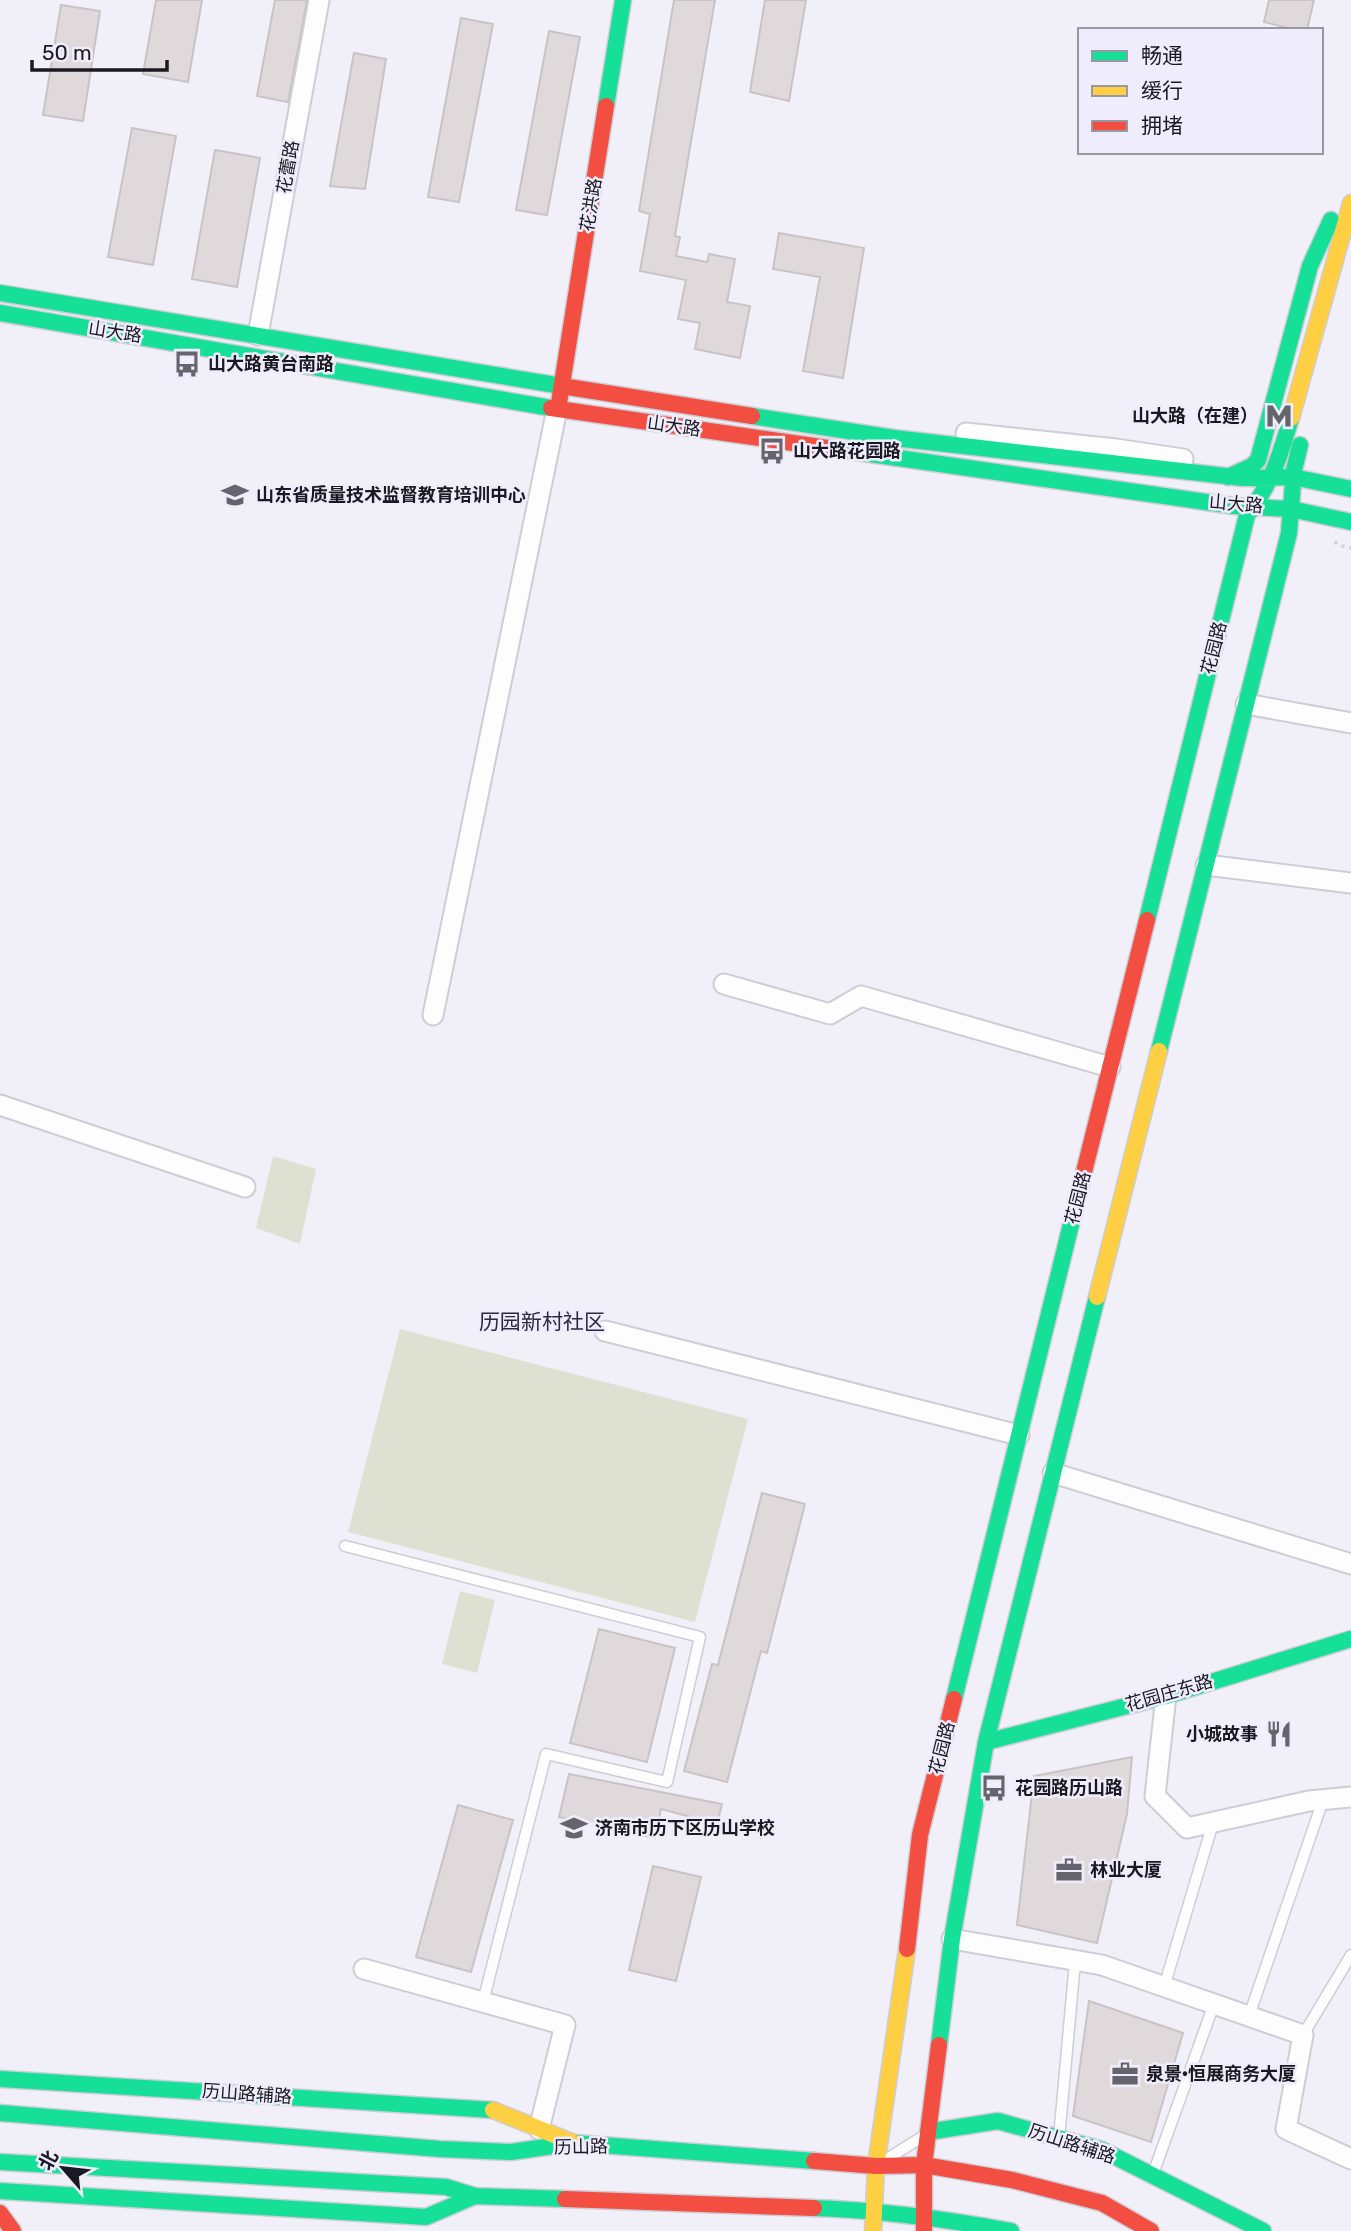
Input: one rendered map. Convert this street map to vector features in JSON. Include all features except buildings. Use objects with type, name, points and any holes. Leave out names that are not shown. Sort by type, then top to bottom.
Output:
[{"type":"main road","name":"花洪路","points":[[557,410],[624,0]]},
{"type":"main road","points":[[1227,477],[1247,469],[1258,460],[1310,266],[1330,221],[1351,204]]},
{"type":"main road","name":"花园路","points":[[924,2223],[924,2165],[952,1939],[986,1742],[1291,526],[1291,509],[1283,477],[1351,204]]},
{"type":"main road","name":"山大路","points":[[0,293],[894,438],[1227,477],[1283,477],[1351,489]]},
{"type":"main road","name":"山大路","points":[[0,313],[557,410],[1234,506],[1291,509],[1351,522]]},
{"type":"main road","name":"花园路","points":[[873,2231],[876,2166],[920,1835],[1247,515],[1283,477],[1303,434]]},
{"type":"main road","name":"花园庄东路","points":[[986,1742],[1166,1696],[1351,1639]]},
{"type":"main road","name":"历山路辅路","points":[[0,2079],[493,2110],[575,2143]]},
{"type":"main road","name":"历山路","points":[[0,2113],[440,2149],[511,2152],[575,2143],[876,2166],[924,2165],[1012,2180],[1102,2203],[1152,2231]]},
{"type":"main road","name":"历山路辅路","points":[[928,2132],[998,2121],[1102,2150],[1263,2231]]},
{"type":"main road","points":[[0,2162],[446,2187],[475,2196],[872,2210],[924,2223],[1012,2231]]},
{"type":"main road","points":[[0,2191],[426,2217],[475,2196]]},
{"type":"main road","points":[[0,2213],[13,2231]]},
{"type":"street","name":"花蕾路","points":[[258,335],[318,0]]},
{"type":"street","points":[[433,1015],[557,410]]},
{"type":"street","name":"山大路","points":[[894,438],[947,432],[1116,449],[1283,477]]},
{"type":"street","points":[[1246,704],[1351,723]]},
{"type":"street","points":[[1206,865],[1351,883]]},
{"type":"street","points":[[724,984],[831,1014],[861,996],[1110,1067]]},
{"type":"street","points":[[0,1105],[245,1187]]},
{"type":"street","points":[[606,1331],[1019,1435]]},
{"type":"street","points":[[1053,1473],[1351,1564]]},
{"type":"street","points":[[1166,1696],[1155,1796],[1187,1828],[1323,1800],[1351,1797]]},
{"type":"street","points":[[952,1939],[1101,1965],[1303,2035],[1286,2129],[1351,2160]]},
{"type":"street","points":[[365,1969],[565,2025],[539,2129]]},
{"type":"lane","points":[[345,1546],[700,1637],[667,1782],[546,1754],[483,2002]]},
{"type":"lane","points":[[1249,2016],[1323,1800]]},
{"type":"lane","points":[[1164,1987],[1213,1822]]},
{"type":"lane","points":[[1303,2035],[1351,1955]]},
{"type":"lane","points":[[1059,2138],[1075,1962]]},
{"type":"lane","points":[[1153,2175],[1214,2004]]},
{"type":"lane","name":"历山路辅路","points":[[876,2166],[928,2132]]},
{"type":"path","points":[[1337,545],[1351,548]]},
{"type":"shaded area","points":[[273,1156],[316,1169],[300,1244],[256,1228]]},
{"type":"shaded area","points":[[400,1329],[748,1419],[695,1622],[348,1532]]},
{"type":"shaded area","points":[[460,1591],[495,1600],[477,1673],[442,1664]]},
{"type":"traffic: fast","points":[[606,106],[623,0]]},
{"type":"traffic: fast","points":[[1228,477],[1252,466],[1258,460],[1310,266],[1331,220]]},
{"type":"traffic: fast","points":[[0,293],[568,387]]},
{"type":"traffic: fast","points":[[0,313],[551,408]]},
{"type":"traffic: fast","points":[[752,416],[894,438],[1243,478],[1293,477],[1351,489]]},
{"type":"traffic: fast","points":[[1147,920],[1247,515],[1263,492],[1274,469],[1291,418]]},
{"type":"traffic: fast","points":[[1159,1051],[1289,533],[1294,470],[1300,445]]},
{"type":"traffic: fast","points":[[828,448],[1234,506],[1291,509],[1351,522]]},
{"type":"traffic: fast","points":[[954,1699],[1080,1188]]},
{"type":"traffic: fast","points":[[939,2045],[952,1939],[986,1742],[1097,1297]]},
{"type":"traffic: fast","points":[[986,1742],[1166,1696],[1351,1639]]},
{"type":"traffic: fast","points":[[0,2079],[493,2110]]},
{"type":"traffic: fast","points":[[0,2113],[440,2149],[511,2152],[574,2143],[814,2161]]},
{"type":"traffic: fast","points":[[928,2132],[998,2121],[1102,2150],[1263,2231]]},
{"type":"traffic: fast","points":[[0,2162],[446,2187],[475,2196],[565,2199]]},
{"type":"traffic: fast","points":[[0,2191],[426,2217]]},
{"type":"traffic: fast","points":[[426,2217],[475,2196]]},
{"type":"traffic: fast","points":[[814,2208],[913,2216],[1011,2231]]},
{"type":"traffic: slow","points":[[1291,418],[1351,203]]},
{"type":"traffic: slow","points":[[1097,1297],[1159,1051]]},
{"type":"traffic: slow","points":[[873,2231],[876,2166],[907,1949]]},
{"type":"traffic: slow","points":[[493,2110],[574,2143]]},
{"type":"traffic: jam","points":[[559,403],[606,106]]},
{"type":"traffic: jam","points":[[568,387],[752,416]]},
{"type":"traffic: jam","points":[[551,408],[828,448]]},
{"type":"traffic: jam","points":[[1080,1188],[1147,920]]},
{"type":"traffic: jam","points":[[907,1949],[920,1835],[954,1699]]},
{"type":"traffic: jam","points":[[924,2231],[924,2165],[939,2045]]},
{"type":"traffic: jam","points":[[814,2161],[876,2166],[924,2165],[1012,2180],[1102,2203],[1151,2231]]},
{"type":"traffic: jam","points":[[565,2199],[814,2208]]},
{"type":"traffic: jam","points":[[0,2213],[13,2231]]},
{"type":"place","name":"山大路黄台南路","points":[[187,364]]},
{"type":"place","name":"山大路（在建）","points":[[1279,416]]},
{"type":"place","name":"山大路花园路","points":[[772,451]]},
{"type":"place","name":"山东省质量技术监督教育培训中心","points":[[235,495]]},
{"type":"place","name":"小城故事","points":[[1279,1734]]},
{"type":"place","name":"花园路历山路","points":[[994,1788]]},
{"type":"place","name":"济南市历下区历山学校","points":[[574,1828]]},
{"type":"place","name":"林业大厦","points":[[1069,1870]]},
{"type":"place","name":"泉景·恒展商务大厦","points":[[1125,2074]]},
{"type":"district","name":"历园新村社区","points":[[542,1321]]}]
